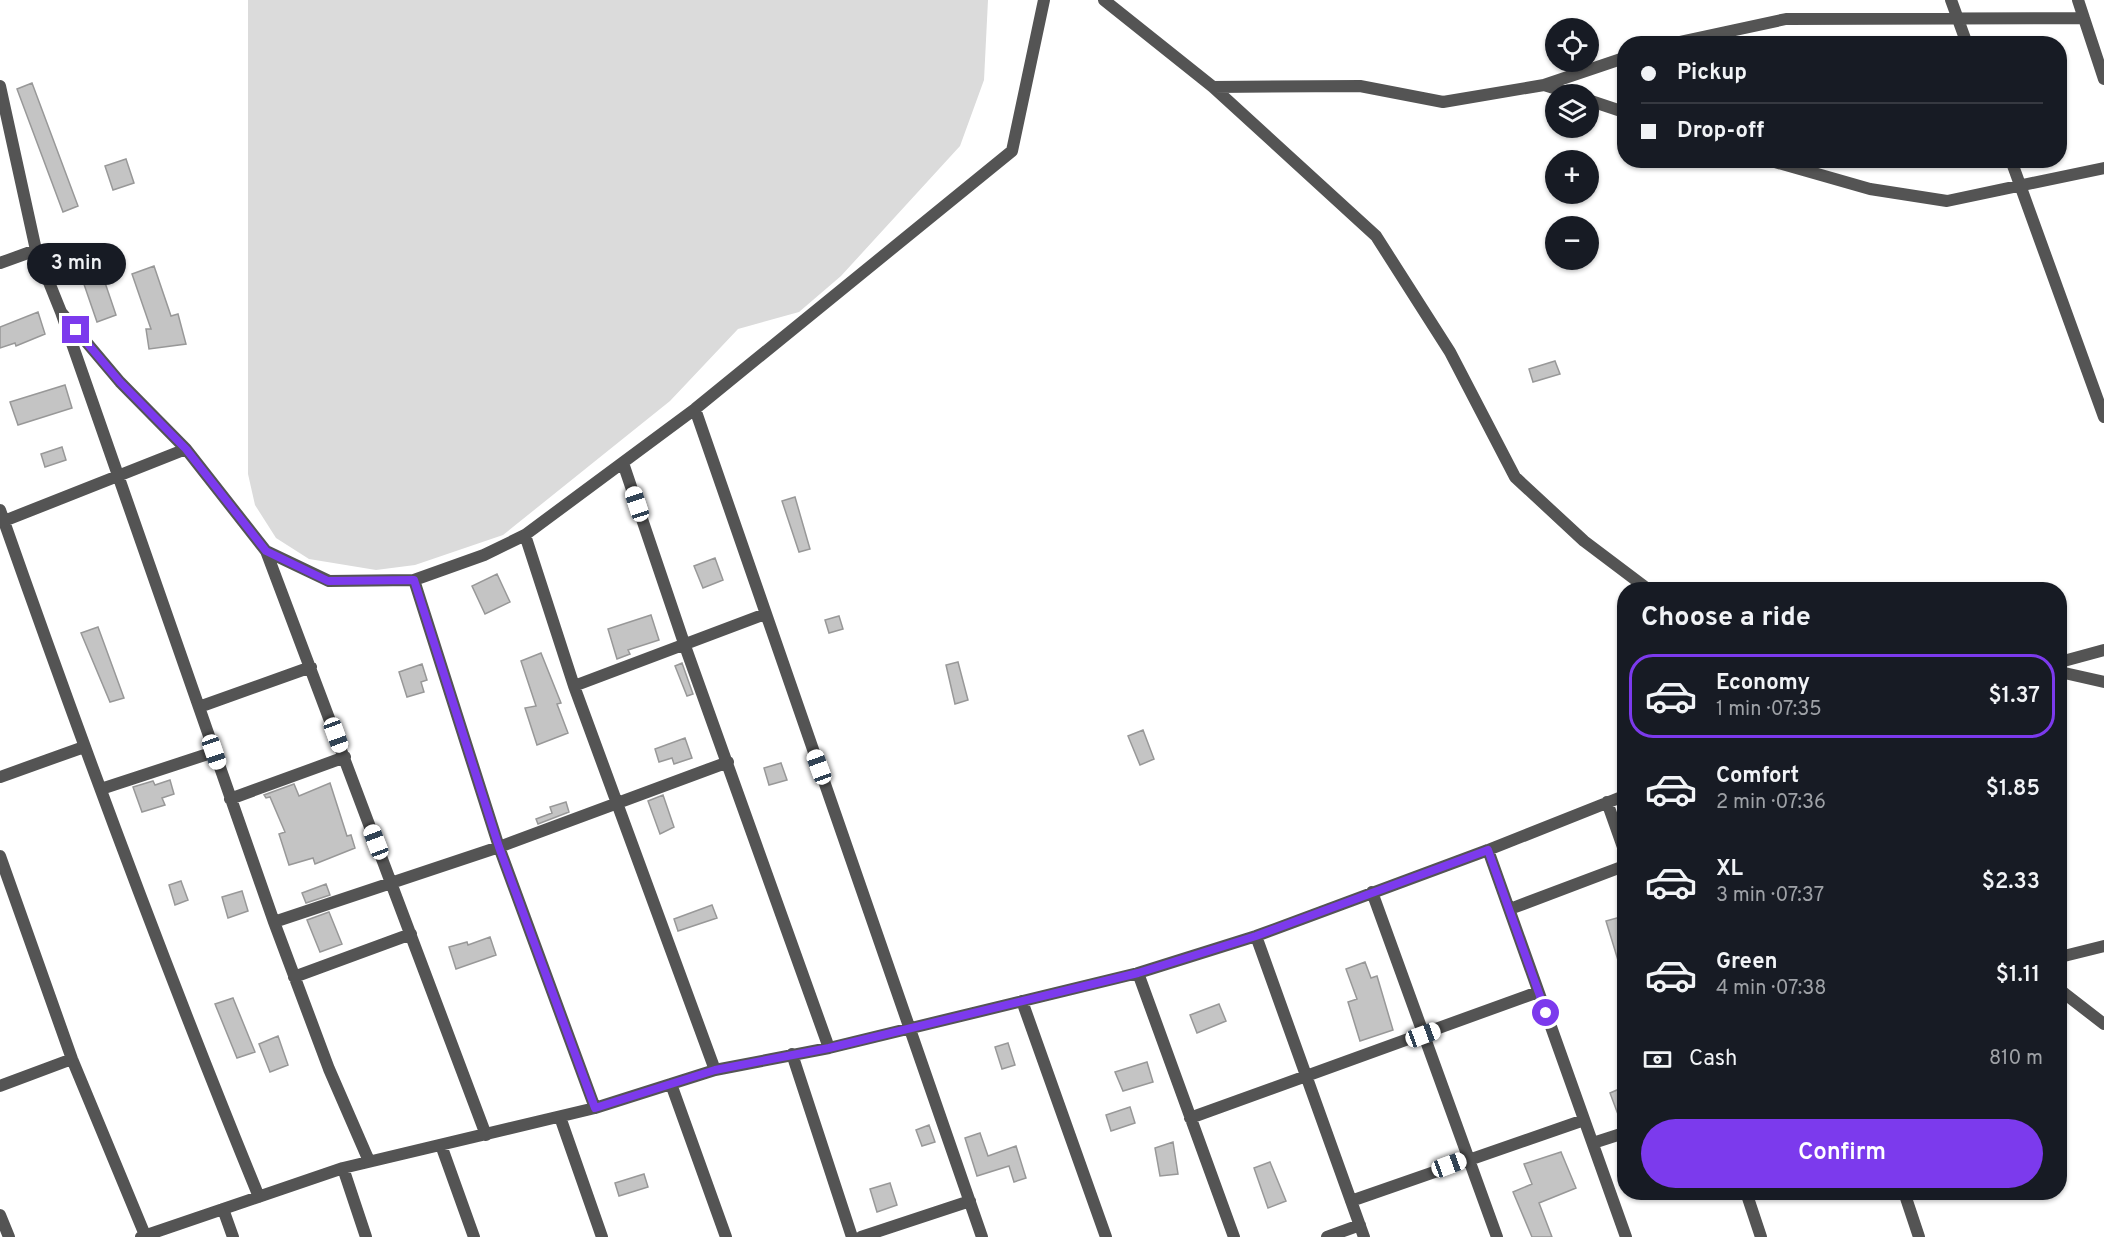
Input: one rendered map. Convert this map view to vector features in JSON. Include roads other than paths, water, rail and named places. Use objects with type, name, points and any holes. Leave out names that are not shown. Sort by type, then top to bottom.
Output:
[{"type":"street","points":[[266,551],[328,581],[414,580],[484,555],[525,535],[695,409],[1012,151],[1044,0]]},
{"type":"street","points":[[1104,0],[1213,87],[1376,236],[1450,352],[1515,477],[1584,541],[1638,582]]},
{"type":"street","points":[[1951,0],[1964,36]]},
{"type":"street","points":[[2078,0],[2104,79]]},
{"type":"street","points":[[1707,36],[1786,19],[2084,18]]},
{"type":"street","points":[[1213,87],[1360,87],[1443,102],[1544,85],[1617,60]]},
{"type":"street","points":[[0,86],[36,250],[61,312],[116,476],[294,977],[329,1069],[369,1161]]},
{"type":"street","points":[[1599,104],[1617,110]]},
{"type":"street","points":[[1796,168],[1870,189],[1947,201],[2104,168]]},
{"type":"street","points":[[2014,168],[2104,417]]},
{"type":"street","points":[[0,263],[36,250]]},
{"type":"street","points":[[61,312],[120,382],[186,449],[266,551],[486,1135]]},
{"type":"street","points":[[695,409],[982,1237]]},
{"type":"street","points":[[186,449],[2,516],[84,747],[180,1003],[259,1197]]},
{"type":"street","points":[[624,463],[685,646],[829,1048]]},
{"type":"street","points":[[525,535],[574,687],[715,1070]]},
{"type":"street","points":[[414,580],[499,847],[595,1108]]},
{"type":"street","points":[[574,687],[765,614]]},
{"type":"street","points":[[2067,660],[2104,650]]},
{"type":"street","points":[[199,707],[311,667]]},
{"type":"street","points":[[2067,674],[2104,682]]},
{"type":"street","points":[[0,777],[84,747]]},
{"type":"street","points":[[101,789],[214,752]]},
{"type":"street","points":[[230,799],[345,757]]},
{"type":"street","points":[[274,922],[499,847],[728,762]]},
{"type":"street","points":[[0,856],[5,885],[143,1236],[369,1161],[595,1108],[715,1070],[829,1048],[1138,973],[1256,936],[1488,850],[1617,798]]},
{"type":"street","points":[[1607,802],[1617,830]]},
{"type":"street","points":[[1488,850],[1626,1237]]},
{"type":"street","points":[[1510,909],[1617,869]]},
{"type":"street","points":[[1372,892],[1497,1237]]},
{"type":"street","points":[[294,977],[411,934]]},
{"type":"street","points":[[1256,936],[1362,1231],[1327,1237]]},
{"type":"street","points":[[2067,955],[2104,946]]},
{"type":"street","points":[[1138,973],[1234,1237]]},
{"type":"street","points":[[1190,1118],[1307,1078],[1538,992]]},
{"type":"street","points":[[2067,995],[2104,1024]]},
{"type":"street","points":[[1022,1002],[1106,1237]]},
{"type":"street","points":[[792,1054],[852,1237]]},
{"type":"street","points":[[0,1086],[72,1059]]},
{"type":"street","points":[[671,1084],[726,1237]]},
{"type":"street","points":[[560,1117],[602,1237]]},
{"type":"street","points":[[1352,1201],[1468,1158],[1584,1120]]},
{"type":"street","points":[[1593,1143],[1617,1135]]},
{"type":"street","points":[[441,1145],[474,1237]]},
{"type":"street","points":[[343,1168],[366,1237]]},
{"type":"street","points":[[1749,1200],[1761,1237]]},
{"type":"street","points":[[1907,1200],[1919,1237]]},
{"type":"street","points":[[861,1237],[970,1201]]},
{"type":"street","points":[[223,1209],[233,1237]]},
{"type":"street","points":[[0,1215],[9,1237]]}]
